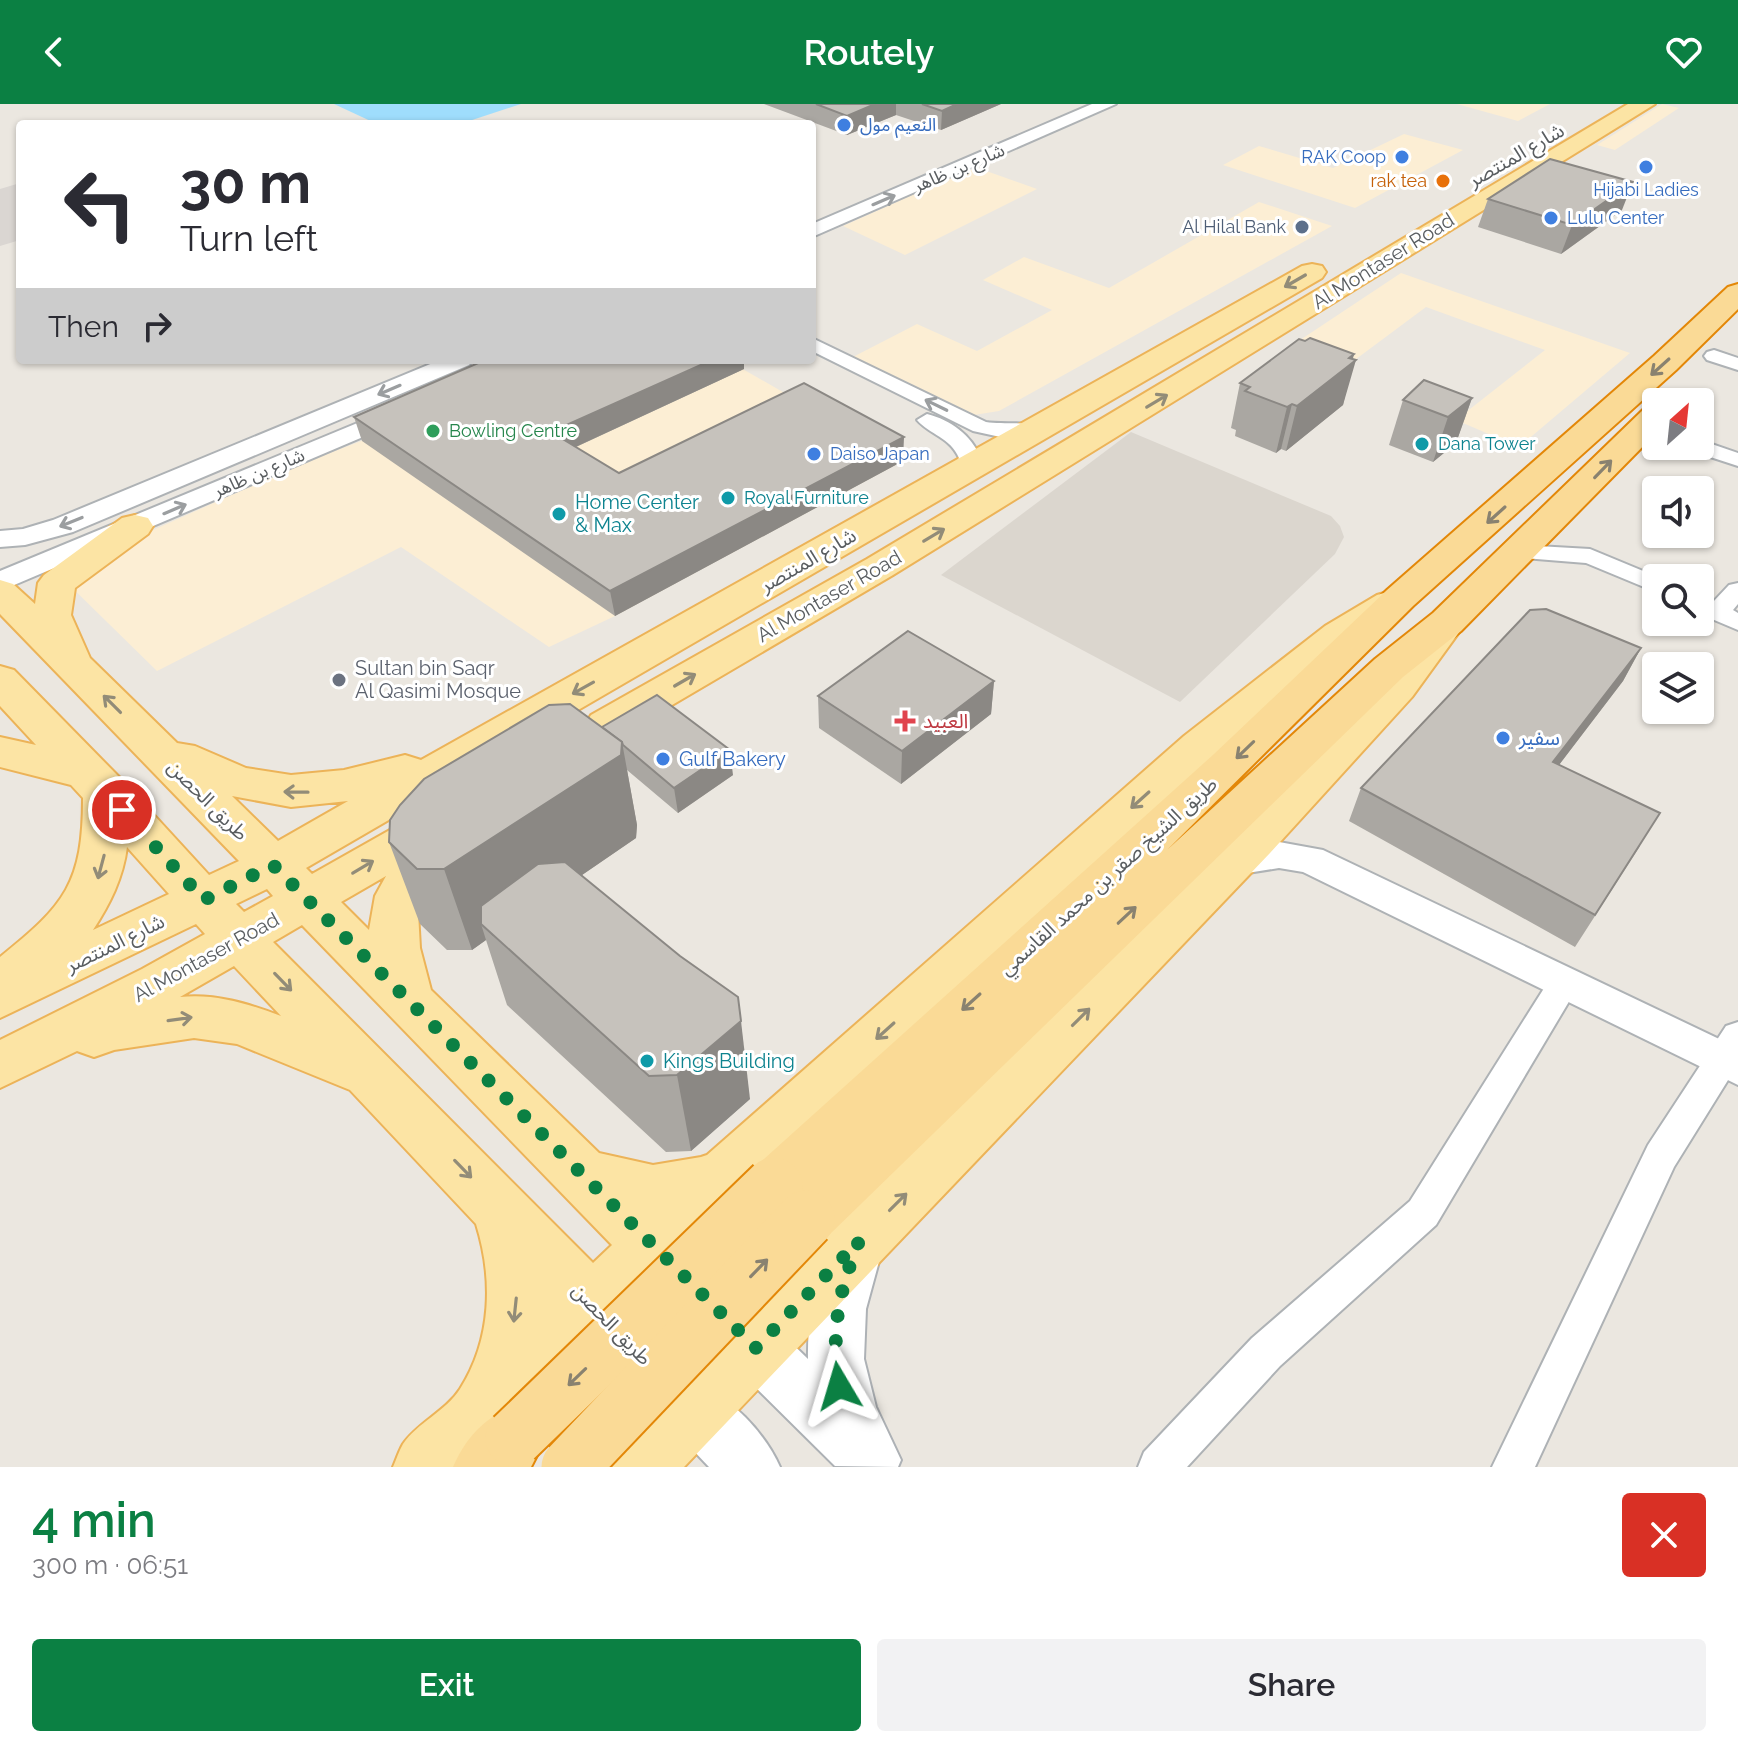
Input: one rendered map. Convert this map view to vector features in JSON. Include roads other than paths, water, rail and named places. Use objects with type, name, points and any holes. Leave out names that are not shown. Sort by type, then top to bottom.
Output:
[{"type":"highway","points":[[1400,598],[1665,363],[1738,293]]},
{"type":"highway","name":"طريق الشيخ صقر بن محمد القاسمي","points":[[1688,388],[1738,334]]},
{"type":"highway","name":"طريق الشيخ صقر بن محمد القاسمي","points":[[494,1438],[791,1205],[1389,668],[1447,622],[1642,433]]},
{"type":"highway","name":"طريق الشيخ صقر بن محمد القاسمي","points":[[570,1467],[791,1205]]},
{"type":"main road","name":"شارع المنتصر","points":[[0,997],[273,865],[1606,104]]},
{"type":"main road","name":"Al Montaser Road","points":[[577,742],[880,567],[1644,104]]},
{"type":"main road","points":[[77,669],[52,615],[57,583],[135,526]]},
{"type":"main road","name":"طريق الحصن","points":[[0,592],[756,1348]]},
{"type":"main road","points":[[639,1467],[756,1348],[791,1205],[1199,747],[1339,635],[1400,598]]},
{"type":"main road","points":[[426,1467],[494,1438],[593,1305],[653,1246],[791,1205],[1235,861],[1398,687],[1447,622]]},
{"type":"main road","name":"طريق الحصن","points":[[0,680],[240,940],[695,1411]]},
{"type":"main road","points":[[148,740],[211,774],[252,788],[284,792],[315,792],[363,784],[480,746]]},
{"type":"main road","points":[[0,752],[97,782],[105,857],[99,879],[84,907],[48,947],[0,983]]},
{"type":"main road","name":"Al Montaser Road","points":[[0,1065],[240,940],[476,801],[410,872],[394,900],[392,936],[408,1000]]},
{"type":"main road","points":[[0,1075],[108,1029],[194,1017],[241,1023],[373,1076]]},
{"type":"main road","points":[[582,1174],[616,1186],[791,1205]]},
{"type":"main road","points":[[791,1205],[836,1311],[834,1348],[839,1386],[851,1424],[875,1464]]},
{"type":"main road","points":[[494,1438],[519,1275],[499,1207]]},
{"type":"main road","points":[[756,1348],[875,1464]]},
{"type":"main road","points":[[695,1411],[750,1467]]},
{"type":"street","name":"شارع بن ظاهر","points":[[816,210],[1064,104]]},
{"type":"street","name":"شارع بن ظاهر","points":[[816,229],[1107,104]]},
{"type":"street","points":[[816,346],[971,422],[1005,432],[1037,430]]},
{"type":"street","points":[[816,364],[947,430],[965,445],[970,458],[958,476]]},
{"type":"street","name":"شارع بن ظاهر","points":[[0,582],[135,526],[470,369]]},
{"type":"street","name":"شارع بن ظاهر","points":[[0,539],[25,537],[63,526],[470,369]]},
{"type":"street","points":[[947,430],[968,427],[971,422]]},
{"type":"street","points":[[1714,454],[1737,467]]},
{"type":"street","points":[[1558,515],[1569,535],[1590,556]]},
{"type":"street","points":[[1521,552],[1590,556],[1642,579]]},
{"type":"street","points":[[1718,613],[1738,590]]},
{"type":"street","points":[[1281,813],[1288,832],[1310,860]]},
{"type":"street","points":[[1235,861],[1279,855],[1310,860],[1564,983],[1733,1055],[1661,1156],[1513,1467]]},
{"type":"street","points":[[1159,1467],[1266,1352],[1423,1213],[1564,983]]},
{"type":"water","points":[[334,104],[521,104],[472,120],[368,120]]},
{"type":"place","name":"النعيم مول","points":[[844,125]]},
{"type":"place","name":"RAK Coop","points":[[1402,157]]},
{"type":"place","name":"Hijabi Ladies","points":[[1646,167]]},
{"type":"place","name":"rak tea","points":[[1443,181]]},
{"type":"place","name":"Lulu Center","points":[[1551,218]]},
{"type":"place","name":"Al Hilal Bank","points":[[1302,227]]},
{"type":"place","name":"Bowling Centre","points":[[433,431]]},
{"type":"place","name":"Dana Tower","points":[[1422,444]]},
{"type":"place","name":"Daiso Japan","points":[[814,454]]},
{"type":"place","name":"Royal Furniture","points":[[728,498]]},
{"type":"place","name":"Home Center & Max","points":[[559,514]]},
{"type":"place","name":"Sultan bin Saqr Al Qasimi Mosque","points":[[339,680]]},
{"type":"place","name":"العبيد","points":[[905,721]]},
{"type":"place","name":"سفير","points":[[1503,738]]},
{"type":"place","name":"Gulf Bakery","points":[[663,759]]},
{"type":"place","name":"Kings Building","points":[[647,1061]]}]
